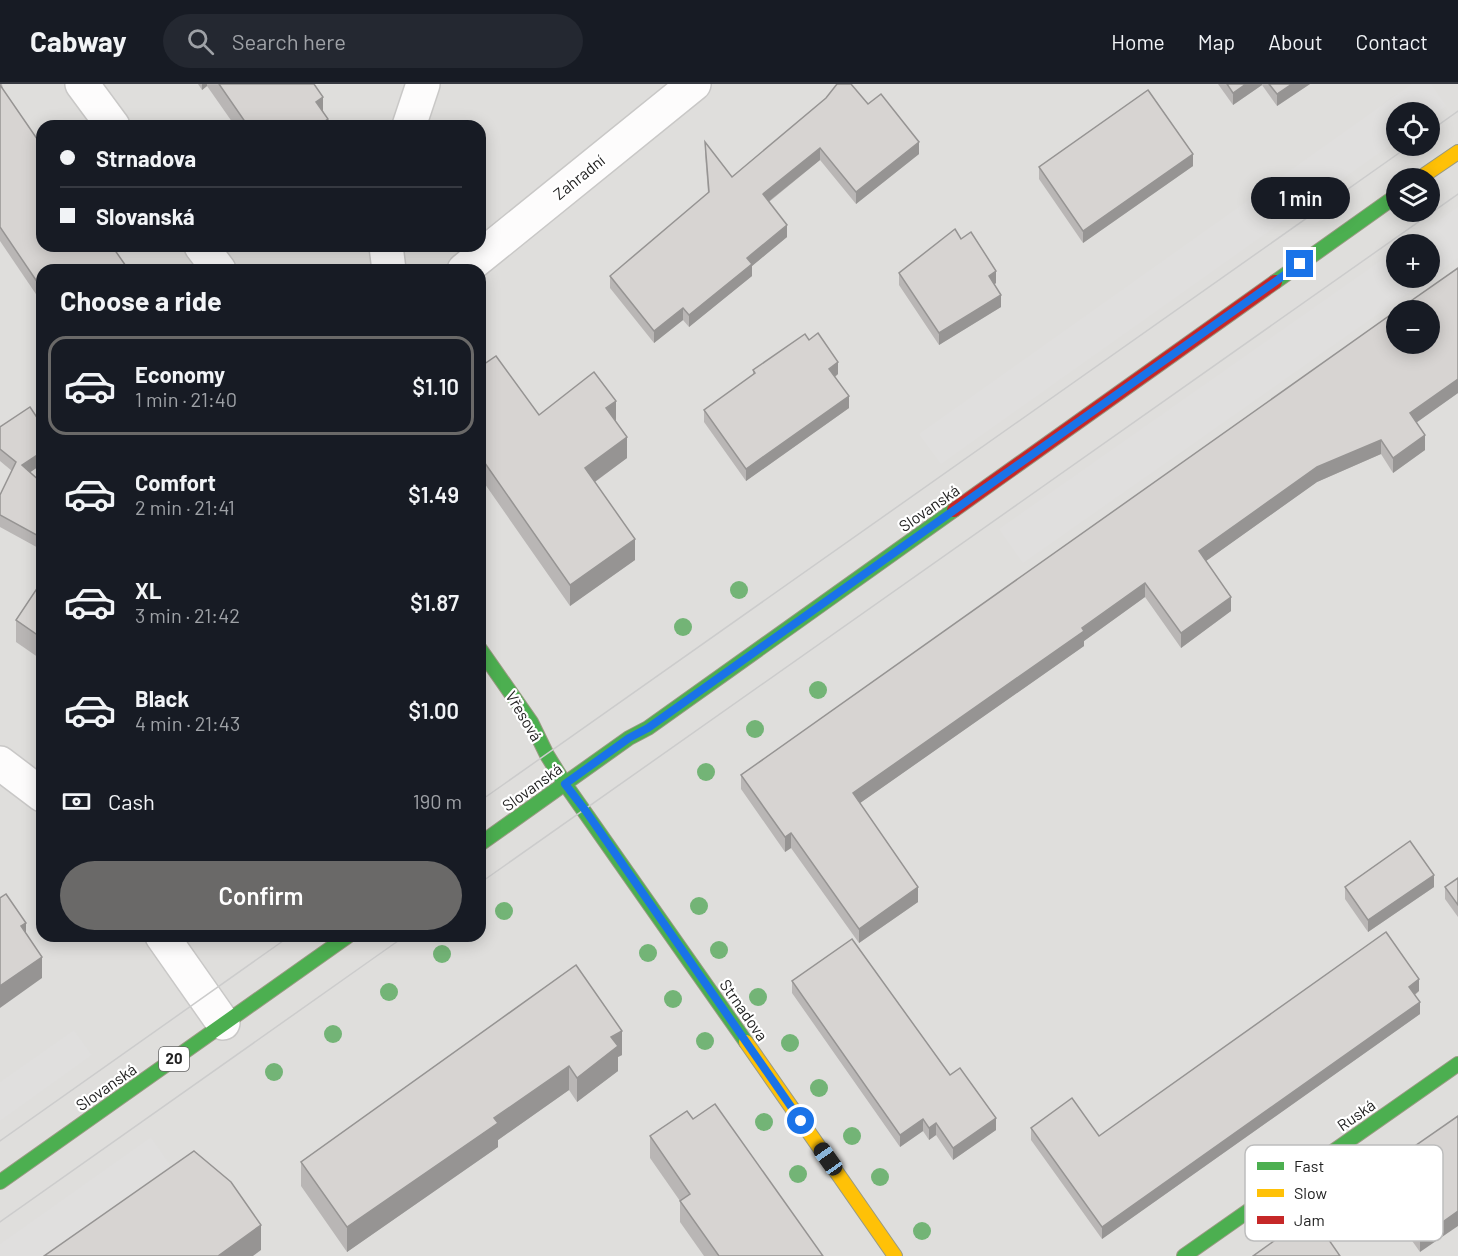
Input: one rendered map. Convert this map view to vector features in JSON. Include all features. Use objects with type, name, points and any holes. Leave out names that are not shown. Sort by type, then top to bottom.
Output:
[{"type":"main road","points":[[1435,168],[1458,152]]},
{"type":"main road","name":"Slovanská","points":[[486,840],[629,738],[658,721],[1386,202]]},
{"type":"main road","name":"Vřesová","points":[[486,658],[531,722],[547,755],[565,784]]},
{"type":"main road","name":"Strnadova","points":[[565,784],[895,1256]]},
{"type":"main road","name":"Slovanská","points":[[0,1182],[339,942]]},
{"type":"main road","name":"Ruská","points":[[1342,1145],[1458,1064]]},
{"type":"main road","name":"Ruská","points":[[1184,1256],[1245,1213]]},
{"type":"street","points":[[82,84],[109,120]]},
{"type":"street","points":[[411,120],[423,84]]},
{"type":"street","name":"Zahradní","points":[[471,264],[694,84]]},
{"type":"street","points":[[0,763],[36,790]]},
{"type":"street","points":[[166,942],[224,1023]]},
{"type":"shaded area","points":[[0,84],[1458,84],[1458,1256],[0,1256]]},
{"type":"shaded area","points":[[1412,84],[1431,84],[1446,106],[1440,110],[1440,102],[1387,102]]},
{"type":"shaded area","points":[[1386,102],[1386,148],[941,464],[919,434]]},
{"type":"shaded area","points":[[1458,207],[1458,258],[1440,271],[1440,234],[1419,234],[1440,222],[1440,220]]},
{"type":"shaded area","points":[[1386,257],[1386,288],[1415,288],[1398,300],[1386,300],[1386,308],[1023,563],[999,529]]},
{"type":"shaded area","points":[[74,1030],[92,1055],[0,1121],[0,1082]]},
{"type":"shaded area","points":[[151,1137],[171,1166],[44,1256],[0,1256],[0,1244]]},
{"type":"building","points":[[219,84],[314,84],[323,97],[316,102],[328,119],[326,120],[244,120]]},
{"type":"building","points":[[837,84],[851,84],[868,104],[881,94],[919,142],[856,192],[820,148],[763,194],[787,225],[747,258],[752,264],[689,315],[683,308],[654,331],[610,276],[709,192],[705,142],[732,177],[826,98]]},
{"type":"building","points":[[1227,84],[1246,84],[1233,93]]},
{"type":"building","points":[[1269,84],[1292,84],[1277,94]]},
{"type":"building","points":[[0,85],[36,137],[36,252],[116,252],[125,264],[36,264],[36,280],[0,227]]},
{"type":"building","points":[[1148,90],[1193,154],[1083,231],[1039,167]]},
{"type":"building","points":[[955,229],[961,239],[971,232],[996,271],[989,276],[1001,295],[939,333],[899,273]]},
{"type":"building","points":[[1458,268],[1458,379],[1410,413],[1425,435],[1393,458],[1381,440],[1317,467],[1199,551],[1231,597],[1181,633],[1145,583],[1082,628],[1084,631],[853,793],[918,887],[859,929],[791,833],[785,837],[741,775],[1386,318],[1386,354],[1440,354],[1440,300],[1412,300],[1429,288],[1440,288],[1440,281]]},
{"type":"building","points":[[818,333],[838,362],[829,369],[849,396],[746,469],[704,410],[755,373],[753,370],[805,334],[809,340]]},
{"type":"building","points":[[496,356],[539,415],[594,372],[616,401],[606,408],[627,437],[585,468],[635,539],[570,585],[486,465],[486,363]]},
{"type":"building","points":[[30,407],[36,416],[36,456],[22,465],[36,478],[36,535],[0,515],[0,495],[16,462],[0,449],[0,427]]},
{"type":"building","points":[[36,590],[36,634],[16,620]]},
{"type":"building","points":[[1410,841],[1434,875],[1368,920],[1345,887]]},
{"type":"building","points":[[1458,878],[1458,905],[1445,887]]},
{"type":"building","points":[[6,894],[26,923],[21,926],[42,957],[0,986],[0,898]]},
{"type":"building","points":[[1386,932],[1419,979],[1409,987],[1420,1002],[1102,1227],[1031,1128],[1072,1098],[1099,1136]]},
{"type":"building","points":[[852,939],[950,1075],[960,1068],[996,1118],[953,1148],[936,1123],[929,1128],[923,1119],[900,1135],[792,981]]},
{"type":"building","points":[[576,965],[622,1031],[611,1037],[618,1046],[577,1078],[569,1066],[494,1118],[498,1123],[347,1227],[301,1162]]},
{"type":"building","points":[[715,1104],[823,1256],[719,1256],[680,1201],[690,1194],[650,1136],[687,1111],[693,1119]]},
{"type":"building","points":[[1458,1116],[1458,1211],[1443,1222],[1443,1145],[1416,1145]]},
{"type":"building","points":[[194,1151],[231,1182],[261,1225],[218,1256],[44,1256]]},
{"type":"building","points":[[1274,1241],[1330,1241],[1340,1256],[1253,1256]]},
{"type":"tram line","points":[[1440,124],[1458,111]]},
{"type":"tram line","points":[[486,797],[1395,156]]},
{"type":"tram line","points":[[486,879],[1458,194]]},
{"type":"tram line","points":[[0,1141],[282,942]]},
{"type":"tram line","points":[[0,1222],[397,942]]},
{"type":"traffic: fast","points":[[1275,282],[1386,203]]},
{"type":"traffic: fast","points":[[486,840],[629,738],[648,728],[954,510]]},
{"type":"traffic: fast","points":[[486,658],[531,722],[547,755],[565,784],[746,1042]]},
{"type":"traffic: fast","points":[[0,1182],[340,942]]},
{"type":"traffic: fast","points":[[1342,1145],[1458,1064]]},
{"type":"traffic: fast","points":[[1184,1256],[1245,1213]]},
{"type":"traffic: slow","points":[[1435,168],[1458,152]]},
{"type":"traffic: slow","points":[[746,1042],[895,1256]]},
{"type":"traffic: jam","points":[[954,510],[1275,282]]},
{"type":"route","points":[[801,1121],[565,784],[629,738],[648,728],[1300,264]]}]
